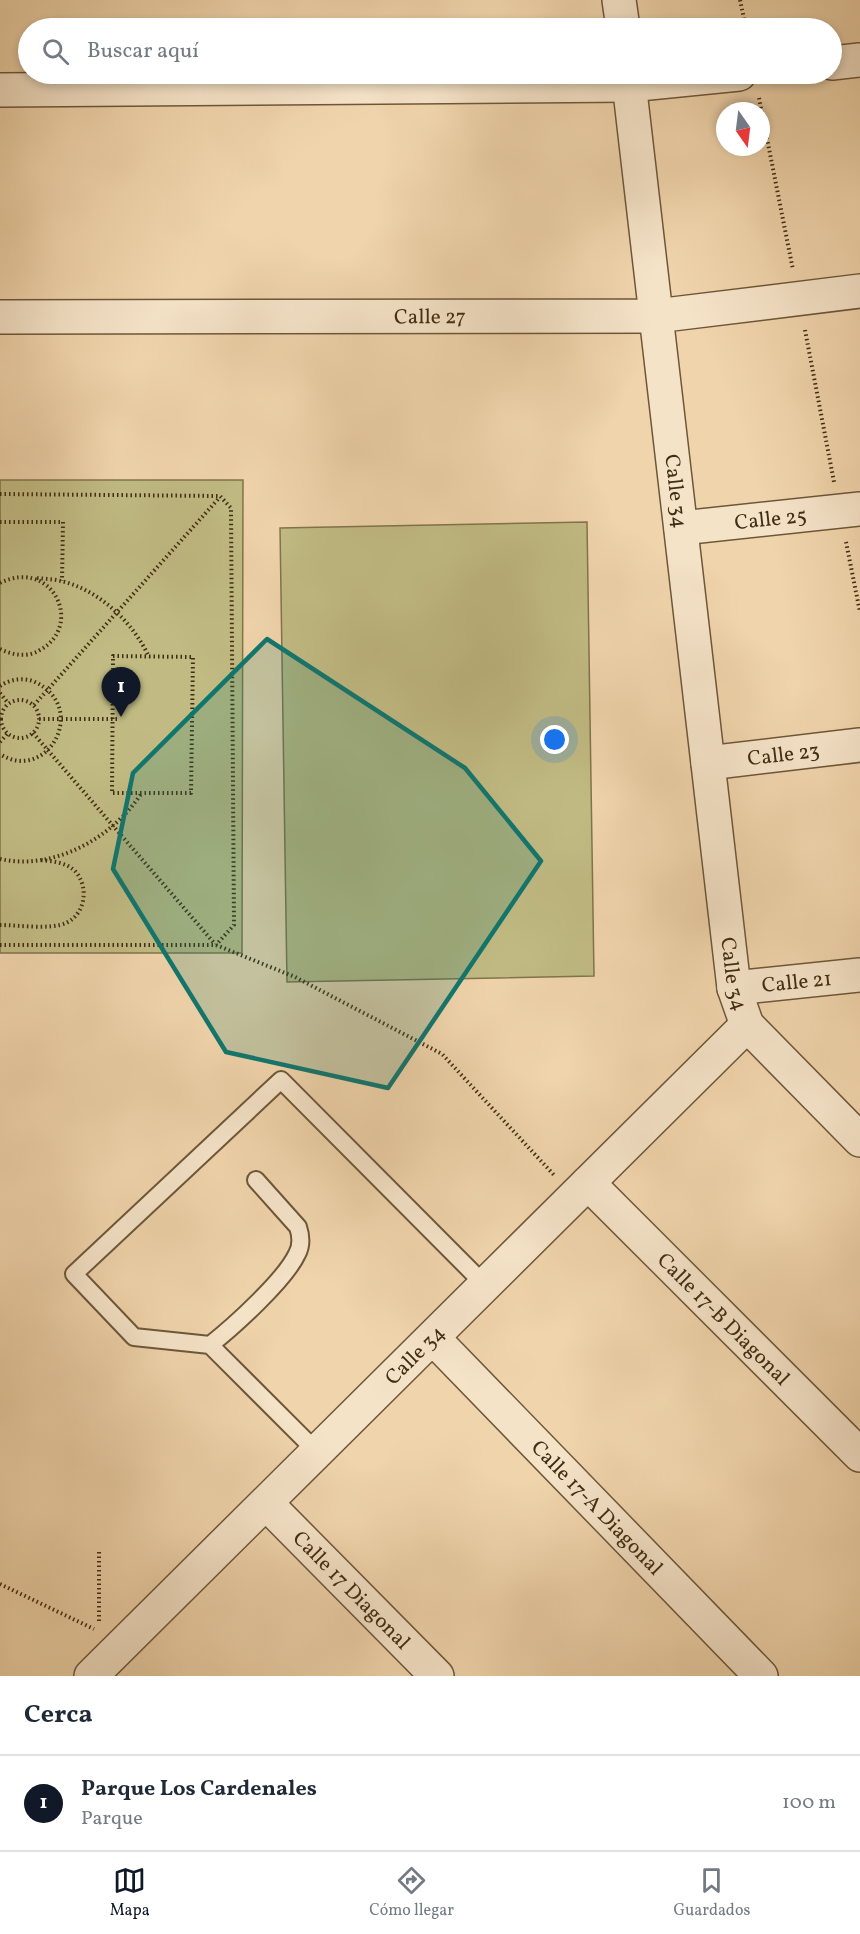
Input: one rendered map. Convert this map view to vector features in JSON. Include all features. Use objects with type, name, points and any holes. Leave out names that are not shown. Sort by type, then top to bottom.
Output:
[{"type":"street","points":[[619,0],[621,18]]},
{"type":"street","points":[[842,62],[860,60]]},
{"type":"street","points":[[0,90],[343,84]]},
{"type":"street","name":"Calle 34","points":[[107,1671],[266,1503],[485,1285],[574,1182],[747,1025],[734,988],[629,84]]},
{"type":"street","points":[[729,84],[749,85]]},
{"type":"street","name":"Calle 27","points":[[0,317],[656,316],[860,291]]},
{"type":"street","name":"Calle 25","points":[[681,528],[860,509]]},
{"type":"street","name":"Calle 23","points":[[708,763],[860,745]]},
{"type":"street","name":"Calle 21","points":[[734,988],[860,975]]},
{"type":"street","points":[[747,1025],[860,1140]]},
{"type":"street","name":"Calle 17-B Diagonal","points":[[574,1182],[860,1455]]},
{"type":"street","name":"Calle 17-A Diagonal","points":[[433,1338],[761,1676]]},
{"type":"street","name":"Calle 17 Diagonal","points":[[266,1503],[437,1676]]},
{"type":"lane","points":[[317,1452],[210,1345],[134,1337],[74,1274],[281,1080],[485,1285]]},
{"type":"lane","points":[[210,1345],[225,1334],[280,1278],[298,1253],[301,1235],[298,1227],[256,1180]]},
{"type":"path","points":[[740,0],[744,18]]},
{"type":"path","points":[[749,85],[794,273]]},
{"type":"path","points":[[803,319],[835,483]]},
{"type":"path","points":[[0,494],[220,496],[231,508],[234,925],[216,945]]},
{"type":"path","points":[[34,705],[220,496]]},
{"type":"path","points":[[0,522],[63,522],[62,581]]},
{"type":"path","points":[[846,542],[860,612]]},
{"type":"path","points":[[0,581],[12,577],[28,577],[62,581],[95,596],[123,617],[144,645],[149,657]]},
{"type":"path","points":[[0,649],[10,654],[23,656],[36,653],[47,646],[58,630],[61,611],[58,599],[50,588],[39,580],[28,577]]},
{"type":"path","points":[[113,657],[149,657],[193,657],[191,793],[112,793],[116,719],[113,657]]},
{"type":"path","points":[[0,686],[18,679],[31,680],[53,695],[62,719],[60,732],[54,743],[33,759],[20,760],[7,758],[0,754]]},
{"type":"path","points":[[0,693],[8,703]]},
{"type":"path","points":[[22,699],[34,705],[39,719],[33,733],[21,738],[8,733],[1,725],[1,712],[8,703],[22,699]]},
{"type":"path","points":[[39,719],[116,719]]},
{"type":"path","points":[[0,742],[8,733]]},
{"type":"path","points":[[33,733],[216,945]]},
{"type":"path","points":[[39,860],[73,851],[105,834],[130,810],[141,794]]},
{"type":"path","points":[[0,925],[54,926],[67,923],[82,908],[84,893],[80,878],[74,870],[60,862],[1,860]]},
{"type":"path","points":[[0,945],[216,945],[295,977],[442,1054],[574,1182]]},
{"type":"path","points":[[0,1584],[99,1632],[99,1552]]},
{"type":"highlighted area","points":[[267,639],[465,768],[541,861],[388,1088],[226,1052],[113,869],[133,773]]},
{"type":"shaded area","points":[[0,480],[243,480],[242,953],[0,953]]},
{"type":"shaded area","points":[[587,522],[594,976],[287,982],[280,528]]},
{"type":"place","name":"Parque Los Cardenales","points":[[121,717]]}]
